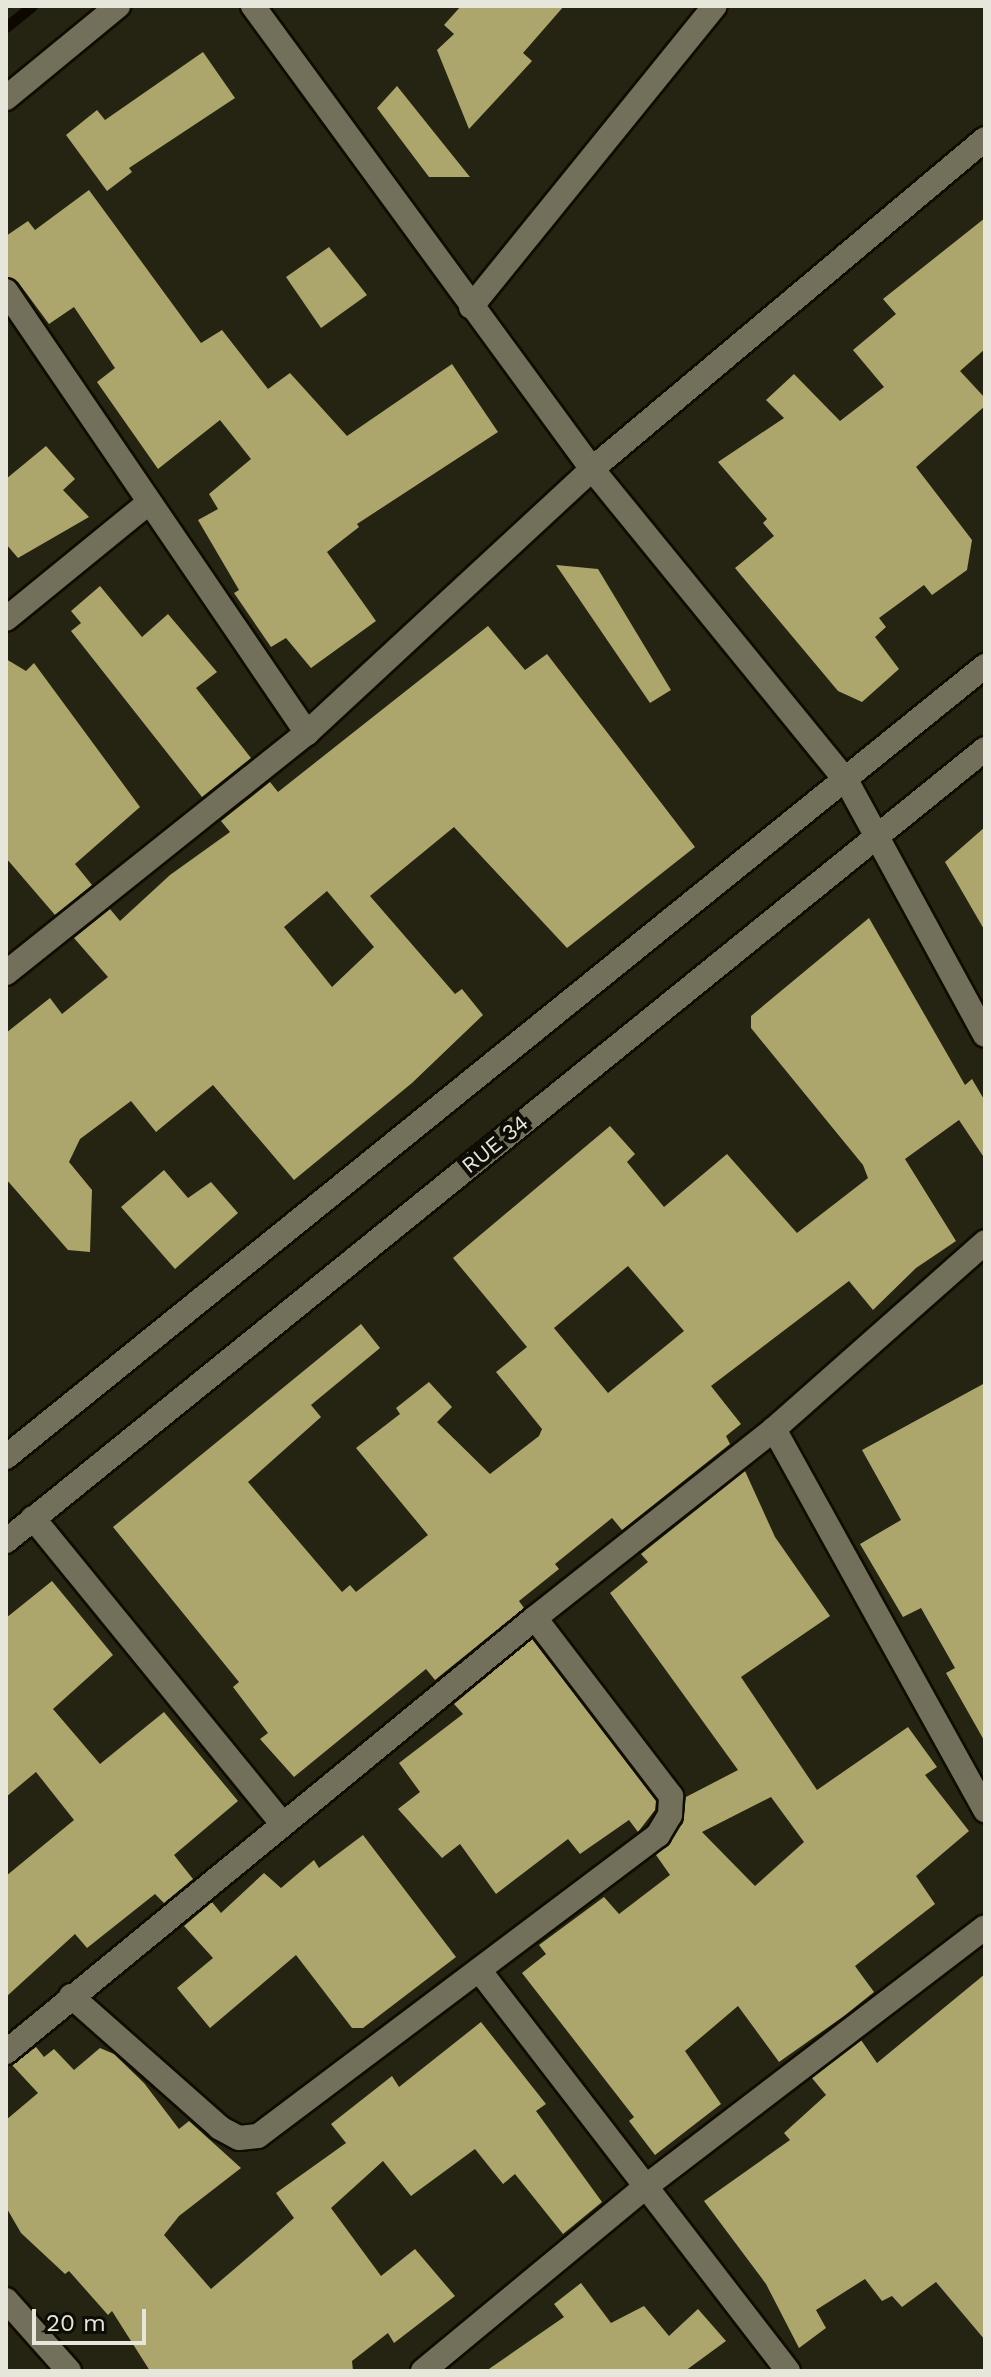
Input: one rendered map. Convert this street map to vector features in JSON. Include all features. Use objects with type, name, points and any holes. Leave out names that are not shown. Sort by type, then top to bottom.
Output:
[{"type":"street","points":[[6,98],[118,6]]},
{"type":"street","points":[[253,6],[592,469],[846,780],[985,1035]]},
{"type":"street","points":[[471,307],[715,6]]},
{"type":"street","points":[[6,973],[307,733],[592,469],[985,139]]},
{"type":"street","points":[[6,291],[147,504],[307,733]]},
{"type":"street","points":[[6,619],[147,504]]},
{"type":"street","points":[[10,1445],[985,666]]},
{"type":"street","name":"RUE 34","points":[[6,1541],[985,749]]},
{"type":"street","points":[[6,2052],[282,1823],[774,1429],[985,1242]]},
{"type":"street","points":[[774,1429],[985,1810]]},
{"type":"street","points":[[33,1518],[282,1823]]},
{"type":"street","points":[[71,1996],[220,2128],[239,2138],[258,2136],[658,1835],[670,1815],[671,1796],[535,1618]]},
{"type":"street","points":[[423,2371],[644,2188],[985,1927]]},
{"type":"street","points":[[479,1970],[788,2371]]},
{"type":"street","points":[[6,2300],[69,2371]]},
{"type":"building","points":[[461,6],[564,6],[523,53],[532,61],[469,129],[437,50],[454,34],[444,25]]},
{"type":"building","points":[[203,52],[235,98],[129,168],[132,172],[107,191],[66,135],[97,110],[105,120]]},
{"type":"building","points":[[397,86],[470,177],[429,177],[377,108]]},
{"type":"building","points":[[89,190],[201,343],[222,330],[268,389],[290,373],[347,436],[452,364],[498,432],[357,524],[359,527],[327,552],[376,621],[311,668],[286,638],[271,647],[234,593],[239,590],[198,520],[218,509],[209,494],[251,459],[220,420],[158,469],[97,382],[115,368],[74,307],[49,324],[18,282],[6,276],[6,236],[28,221],[35,230]]},
{"type":"building","points":[[985,218],[985,349],[960,371],[985,398],[985,406],[916,467],[972,540],[967,570],[932,595],[924,585],[879,618],[886,627],[875,637],[899,669],[862,702],[838,691],[735,568],[774,536],[763,523],[767,519],[718,462],[784,418],[766,400],[794,374],[840,421],[884,387],[853,350],[896,314],[883,299]]},
{"type":"building","points":[[329,247],[367,295],[321,328],[286,277]]},
{"type":"building","points":[[46,446],[75,479],[63,490],[89,517],[18,558],[6,544],[6,479]]},
{"type":"building","points":[[556,565],[598,569],[671,690],[650,703]]},
{"type":"building","points":[[100,586],[142,637],[168,614],[217,672],[196,688],[251,758],[202,797],[71,631],[81,623],[71,611]]},
{"type":"building","points":[[488,626],[525,670],[547,654],[695,847],[567,948],[454,827],[370,896],[455,994],[462,989],[483,1015],[412,1083],[294,1180],[213,1085],[156,1132],[131,1101],[80,1139],[69,1162],[92,1190],[90,1252],[68,1250],[6,1179],[6,1033],[50,998],[62,1014],[108,977],[74,938],[110,909],[120,921],[170,875],[230,832],[221,821],[270,782],[278,792]],"holes":[[[327,891],[374,947],[332,987],[284,927]]]},
{"type":"building","points":[[6,659],[26,671],[34,663],[140,807],[75,864],[92,885],[55,915],[6,858]]},
{"type":"building","points":[[985,827],[985,931],[945,862]]},
{"type":"building","points":[[869,918],[965,1085],[972,1079],[985,1101],[985,1159],[959,1120],[905,1159],[956,1241],[916,1268],[873,1310],[849,1281],[711,1386],[741,1424],[726,1436],[730,1444],[622,1530],[612,1518],[555,1564],[559,1569],[519,1601],[524,1608],[435,1680],[426,1669],[294,1777],[260,1739],[268,1733],[233,1687],[239,1682],[113,1527],[361,1324],[380,1348],[311,1405],[321,1417],[248,1482],[342,1592],[350,1585],[356,1592],[428,1535],[356,1448],[400,1414],[396,1408],[429,1382],[452,1407],[437,1422],[490,1474],[539,1436],[542,1429],[496,1372],[527,1347],[453,1258],[610,1126],[635,1154],[627,1162],[664,1207],[727,1154],[797,1233],[868,1178],[863,1165],[751,1028],[751,1016]],"holes":[[[628,1266],[684,1331],[608,1393],[554,1328]]]},
{"type":"building","points":[[164,1170],[188,1198],[211,1182],[238,1213],[175,1269],[121,1207]]},
{"type":"building","points":[[985,1383],[985,1742],[946,1673],[955,1668],[921,1608],[903,1617],[860,1544],[901,1520],[862,1450]]},
{"type":"building","points":[[745,1471],[775,1537],[830,1616],[741,1677],[817,1790],[908,1727],[937,1767],[925,1775],[969,1831],[916,1876],[935,1904],[855,1966],[874,1992],[844,2016],[779,2062],[738,2006],[685,2051],[721,2104],[655,2155],[629,2121],[634,2117],[522,1973],[546,1954],[539,1945],[604,1897],[619,1914],[670,1875],[656,1855],[683,1823],[686,1797],[738,1770],[610,1593],[648,1562],[641,1554]],"holes":[[[771,1797],[804,1842],[755,1886],[702,1832]]]},
{"type":"building","points":[[52,1581],[113,1655],[53,1709],[100,1764],[164,1712],[238,1801],[174,1855],[193,1879],[164,1903],[155,1894],[87,1948],[75,1934],[6,1997],[6,1876],[74,1820],[36,1772],[6,1797],[6,1618]]},
{"type":"building","points":[[532,1639],[656,1801],[655,1810],[638,1832],[629,1820],[580,1854],[568,1839],[496,1894],[460,1844],[442,1858],[398,1809],[420,1792],[399,1763],[463,1714],[454,1704]]},
{"type":"building","points":[[363,1835],[456,1957],[363,2028],[352,2028],[296,1955],[210,2028],[177,1988],[213,1958],[184,1926],[212,1902],[221,1913],[264,1873],[281,1888],[314,1860],[319,1868]]},
{"type":"building","points":[[985,1974],[985,2340],[936,2282],[902,2307],[892,2296],[882,2301],[865,2279],[816,2310],[826,2328],[799,2348],[766,2284],[704,2201],[790,2140],[784,2133],[826,2095],[812,2078],[861,2040],[877,2063]]},
{"type":"building","points":[[481,2022],[546,2104],[536,2111],[602,2202],[563,2234],[515,2174],[503,2184],[475,2149],[411,2196],[383,2161],[331,2208],[381,2276],[415,2249],[455,2296],[394,2343],[388,2333],[352,2361],[353,2371],[150,2371],[112,2311],[108,2315],[69,2271],[65,2274],[21,2233],[6,2207],[6,2120],[38,2093],[12,2065],[36,2047],[44,2057],[54,2049],[74,2070],[100,2048],[114,2054],[144,2083],[179,2129],[189,2121],[241,2168],[179,2216],[164,2235],[211,2289],[294,2218],[276,2193],[346,2143],[331,2124],[392,2076],[399,2087]]},
{"type":"building","points":[[581,2283],[611,2323],[644,2306],[669,2336],[698,2309],[726,2341],[685,2371],[486,2371],[564,2317],[554,2304]]},
{"type":"waterway","points":[[6,27],[32,6]]}]
